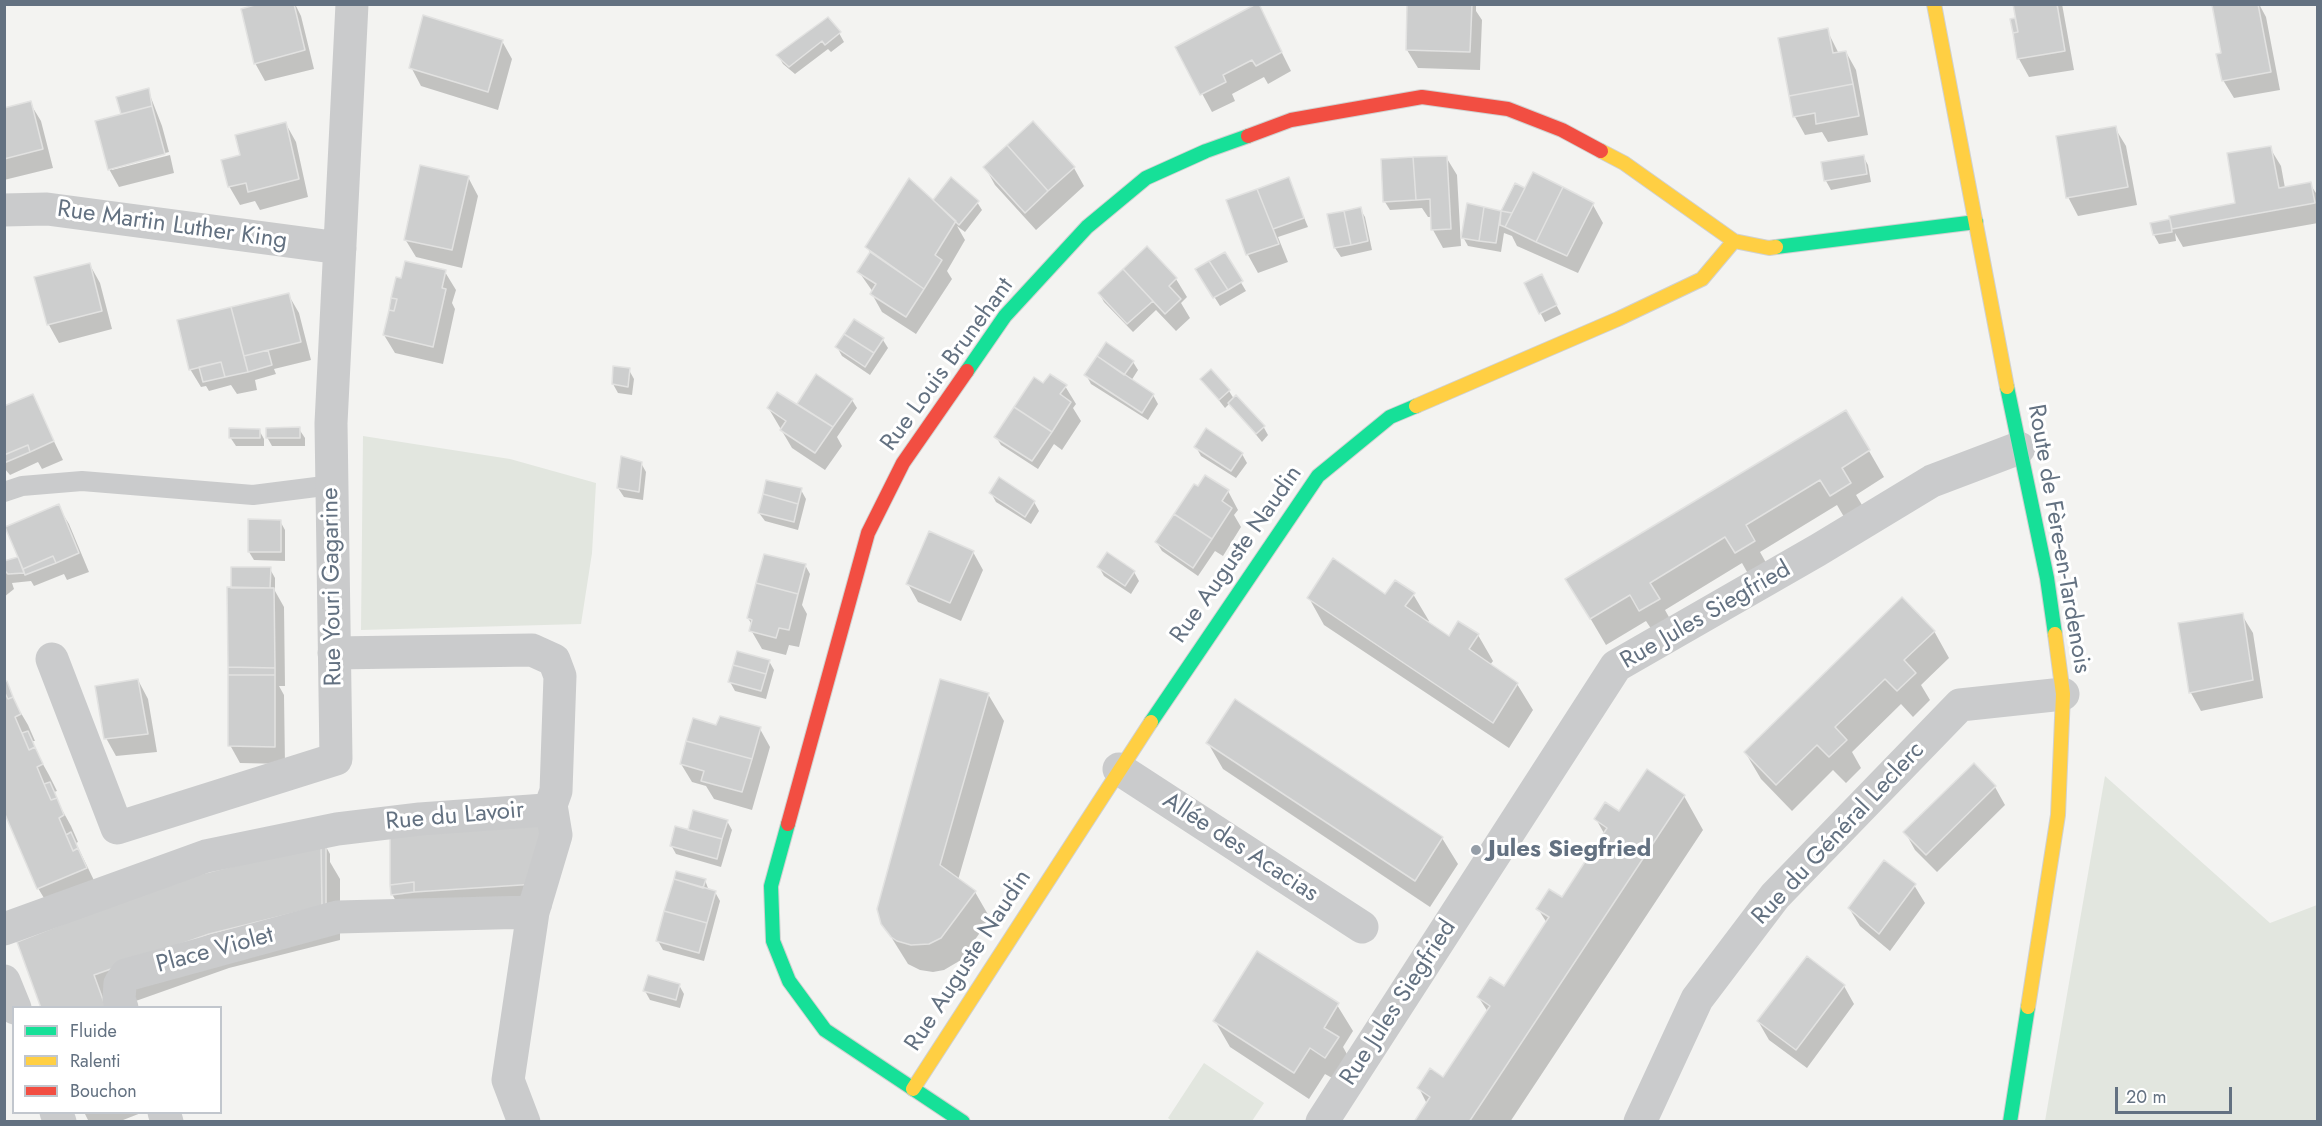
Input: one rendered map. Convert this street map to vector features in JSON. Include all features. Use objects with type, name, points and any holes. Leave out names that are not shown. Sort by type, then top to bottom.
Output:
[{"type":"street","name":"Rue Youri Gagarine","points":[[52,659],[117,828],[336,759],[331,423],[352,4]]},
{"type":"street","name":"Route de Fère-en-Tardenois","points":[[1934,4],[2019,448],[2047,578],[2064,694],[2058,815],[2010,1122]]},
{"type":"street","name":"Rue Louis Brunehant","points":[[963,1122],[825,1030],[789,981],[773,941],[771,886],[868,533],[903,463],[1005,316],[1087,226],[1146,178],[1206,151],[1291,120],[1422,97],[1508,109],[1562,130],[1624,163],[1734,241]]},
{"type":"street","name":"Rue Martin Luther King","points":[[4,210],[47,209],[340,248]]},
{"type":"street","points":[[1734,241],[1769,248],[1976,222]]},
{"type":"street","name":"Rue Auguste Naudin","points":[[914,1089],[1119,769],[1318,476],[1390,417],[1618,319],[1702,279],[1734,241]]},
{"type":"street","name":"Rue Jules Siegfried","points":[[1322,1122],[1616,666],[1818,550],[1932,481],[2019,448]]},
{"type":"street","name":"Rue du Lavoir","points":[[4,929],[206,856],[337,829],[548,807],[556,791],[560,676],[554,660],[532,650],[334,653]]},
{"type":"street","name":"Rue du Général Leclerc","points":[[1640,1122],[1697,999],[1775,896],[1960,705],[2064,694]]},
{"type":"street","name":"Allée des Acacias","points":[[1119,769],[1362,927]]},
{"type":"street","points":[[524,1122],[508,1080],[533,912],[556,835],[548,807]]},
{"type":"street","name":"Place Violet","points":[[121,1006],[119,999],[120,984],[126,975],[338,917],[533,912]]},
{"type":"street","points":[[4,981],[14,1006]]},
{"type":"lane","points":[[4,492],[22,486],[82,481],[253,495],[332,485]]},
{"type":"shaded area","points":[[363,436],[510,459],[596,483],[592,553],[581,624],[361,630]]},
{"type":"shaded area","points":[[2105,776],[2270,923],[2317,905],[2317,1121],[2045,1121]]},
{"type":"shaded area","points":[[1204,1063],[1264,1103],[1252,1121],[1173,1122],[1168,1118]]},
{"type":"building","points":[[258,4],[294,4],[305,50],[254,64],[241,9]]},
{"type":"building","points":[[1259,4],[1282,52],[1256,66],[1252,60],[1223,75],[1226,82],[1200,95],[1175,47]]},
{"type":"building","points":[[1407,4],[1472,4],[1470,52],[1406,50]]},
{"type":"building","points":[[2013,4],[2057,4],[2065,51],[2017,59],[2013,33],[2018,32]]},
{"type":"building","points":[[2258,4],[2271,72],[2222,81],[2216,54],[2221,53],[2212,5]]},
{"type":"building","points":[[423,15],[503,40],[488,92],[409,68]]},
{"type":"building","points":[[828,17],[841,32],[825,45],[822,41],[789,67],[776,55]]},
{"type":"building","points":[[2015,18],[2018,32],[2013,33],[2010,19]]},
{"type":"building","points":[[1828,28],[1833,53],[1846,51],[1853,84],[1789,96],[1778,38]]},
{"type":"building","points":[[1853,84],[1859,116],[1816,124],[1815,113],[1793,117],[1789,96]]},
{"type":"building","points":[[149,88],[152,106],[121,114],[116,97]]},
{"type":"building","points":[[31,101],[43,149],[4,159],[4,108]]},
{"type":"building","points":[[152,106],[165,154],[108,170],[95,121]]},
{"type":"building","points":[[1033,121],[1075,167],[1048,191],[1007,145]]},
{"type":"building","points":[[286,122],[299,179],[248,192],[246,183],[228,187],[221,160],[240,155],[235,135]]},
{"type":"building","points":[[2116,126],[2128,187],[2066,198],[2056,136]]},
{"type":"building","points":[[1007,145],[1048,191],[1025,213],[983,167]]},
{"type":"building","points":[[2271,146],[2279,188],[2311,182],[2315,203],[2172,229],[2169,216],[2235,203],[2227,153]]},
{"type":"building","points":[[1864,155],[1867,174],[1824,181],[1821,162]]},
{"type":"building","points":[[1447,156],[1451,229],[1431,230],[1430,199],[1416,200],[1413,157]]},
{"type":"building","points":[[1413,157],[1416,200],[1383,202],[1381,159]]},
{"type":"building","points":[[420,165],[469,176],[452,250],[404,240]]},
{"type":"building","points":[[1533,172],[1563,187],[1536,242],[1505,227]]},
{"type":"building","points":[[951,177],[979,201],[959,225],[933,200]]},
{"type":"building","points":[[1289,177],[1304,218],[1273,229],[1257,189]]},
{"type":"building","points":[[909,178],[956,221],[935,255],[942,260],[924,289],[865,247]]},
{"type":"building","points":[[1515,183],[1525,188],[1512,213],[1501,211]]},
{"type":"building","points":[[1563,187],[1594,203],[1567,256],[1536,242]]},
{"type":"building","points":[[1257,189],[1279,244],[1246,255],[1226,200]]},
{"type":"building","points":[[1467,203],[1484,207],[1479,241],[1461,238]]},
{"type":"building","points":[[1361,207],[1368,241],[1351,245],[1344,211]]},
{"type":"building","points":[[1484,207],[1501,211],[1496,243],[1479,241]]},
{"type":"building","points":[[1344,211],[1351,245],[1334,248],[1327,214]]},
{"type":"building","points":[[1501,211],[1512,213],[1505,227],[1500,225]]},
{"type":"building","points":[[2170,219],[2172,232],[2153,235],[2150,223]]},
{"type":"building","points":[[1147,246],[1177,278],[1169,286],[1181,299],[1165,314],[1123,269]]},
{"type":"building","points":[[870,252],[924,289],[906,317],[870,294],[876,284],[857,272]]},
{"type":"building","points":[[1225,252],[1243,281],[1228,290],[1209,261]]},
{"type":"building","points":[[405,261],[446,270],[442,288],[446,289],[433,347],[383,335],[389,310],[394,311],[397,299],[391,298],[396,277],[401,278]]},
{"type":"building","points":[[1209,261],[1228,290],[1213,298],[1195,269]]},
{"type":"building","points":[[90,263],[102,311],[47,325],[34,277]]},
{"type":"building","points":[[1123,269],[1153,301],[1127,324],[1098,293]]},
{"type":"building","points":[[1542,274],[1557,305],[1539,314],[1524,283]]},
{"type":"building","points":[[289,293],[301,342],[244,356],[231,307]]},
{"type":"building","points":[[391,298],[397,299],[394,311],[389,310]]},
{"type":"building","points":[[231,307],[248,372],[225,377],[221,362],[189,370],[177,320]]},
{"type":"building","points":[[854,319],[884,338],[874,353],[844,334]]},
{"type":"building","points":[[844,334],[874,353],[865,367],[835,347]]},
{"type":"building","points":[[1106,342],[1134,361],[1124,375],[1097,356]]},
{"type":"building","points":[[268,350],[272,365],[248,372],[244,356]]},
{"type":"building","points":[[1097,356],[1154,394],[1142,413],[1084,375]]},
{"type":"building","points":[[221,362],[225,377],[203,382],[199,367]]},
{"type":"building","points":[[613,366],[630,368],[628,387],[612,384]]},
{"type":"building","points":[[1211,369],[1230,390],[1219,400],[1200,379]]},
{"type":"building","points":[[816,374],[853,399],[833,427],[797,404]]},
{"type":"building","points":[[1050,374],[1067,385],[1060,394],[1071,402],[1052,432],[1014,407],[1034,377],[1043,383]]},
{"type":"building","points":[[777,392],[833,427],[815,453],[780,430],[786,421],[767,408]]},
{"type":"building","points":[[33,394],[54,441],[30,452],[28,445],[4,455],[4,406]]},
{"type":"building","points":[[1236,395],[1265,426],[1256,434],[1228,403]]},
{"type":"building","points":[[1014,407],[1052,432],[1032,461],[994,437]]},
{"type":"building","points":[[1846,410],[1870,450],[1842,468],[1851,483],[1830,496],[1820,480],[1746,525],[1755,541],[1735,553],[1725,537],[1650,583],[1660,599],[1639,611],[1630,595],[1590,619],[1565,579]]},
{"type":"building","points":[[300,427],[300,438],[266,438],[266,428]]},
{"type":"building","points":[[229,428],[260,429],[260,438],[229,438]]},
{"type":"building","points":[[1206,428],[1243,453],[1231,471],[1194,447]]},
{"type":"building","points":[[28,445],[30,452],[4,463],[4,455]]},
{"type":"building","points":[[621,456],[642,462],[639,492],[617,488]]},
{"type":"building","points":[[1205,475],[1229,490],[1222,501],[1232,508],[1212,539],[1174,514],[1194,484],[1198,486]]},
{"type":"building","points":[[999,477],[1035,501],[1025,517],[989,493]]},
{"type":"building","points":[[766,480],[802,488],[798,504],[763,494]]},
{"type":"building","points":[[763,494],[798,504],[794,522],[758,513]]},
{"type":"building","points":[[59,504],[79,553],[56,563],[53,556],[23,569],[5,527]]},
{"type":"building","points":[[1174,514],[1212,539],[1193,568],[1155,542]]},
{"type":"building","points":[[248,519],[281,520],[281,552],[248,552]]},
{"type":"building","points":[[929,531],[974,551],[950,603],[906,584]]},
{"type":"building","points":[[1107,552],[1135,571],[1125,586],[1097,567]]},
{"type":"building","points":[[764,554],[806,564],[798,594],[756,583]]},
{"type":"building","points":[[53,556],[56,563],[25,575],[23,569]]},
{"type":"building","points":[[18,557],[24,573],[8,574],[4,570],[4,561]]},
{"type":"building","points":[[1333,558],[1385,594],[1395,580],[1415,593],[1405,606],[1449,636],[1458,621],[1479,634],[1469,649],[1518,683],[1493,723],[1307,598]]},
{"type":"building","points":[[231,567],[271,567],[270,588],[231,588]]},
{"type":"building","points":[[756,583],[798,594],[789,630],[779,628],[776,638],[749,631],[752,620],[747,618]]},
{"type":"building","points":[[227,587],[274,588],[275,668],[228,667]]},
{"type":"building","points":[[1902,597],[1935,631],[1904,660],[1916,673],[1897,691],[1885,679],[1835,727],[1847,740],[1829,757],[1817,745],[1776,785],[1744,752]]},
{"type":"building","points":[[2243,613],[2253,680],[2189,693],[2178,623]]},
{"type":"building","points":[[737,651],[770,660],[766,674],[733,665]]},
{"type":"building","points":[[733,665],[766,674],[761,691],[728,682]]},
{"type":"building","points":[[228,667],[275,668],[275,675],[228,675]]},
{"type":"building","points":[[228,675],[275,675],[275,747],[228,746]]},
{"type":"building","points":[[138,679],[148,734],[104,739],[95,686]]},
{"type":"building","points":[[940,679],[989,693],[940,865],[976,891],[941,938],[929,944],[911,945],[891,937],[881,924],[877,909]]},
{"type":"building","points":[[7,681],[13,697],[8,699],[4,691],[4,682]]},
{"type":"building","points":[[4,691],[8,699],[13,697],[21,714],[15,717],[29,750],[35,747],[43,764],[37,767],[44,784],[51,800],[57,798],[64,815],[59,818],[73,851],[78,848],[87,868],[37,889],[4,812]]},
{"type":"building","points":[[1235,699],[1443,837],[1415,881],[1206,743]]},
{"type":"building","points":[[720,716],[761,727],[752,759],[686,741],[693,718],[716,725]]},
{"type":"building","points":[[28,731],[35,747],[29,750],[22,733]]},
{"type":"building","points":[[686,741],[752,759],[742,792],[701,781],[704,771],[680,764]]},
{"type":"building","points":[[1974,763],[1996,786],[1926,855],[1903,832]]},
{"type":"building","points":[[1647,769],[1685,795],[1469,1122],[1414,1122],[1430,1097],[1417,1088],[1430,1068],[1443,1077],[1490,1006],[1477,997],[1490,977],[1504,986],[1549,917],[1536,909],[1549,889],[1562,897],[1607,828],[1594,819],[1605,802],[1619,811]]},
{"type":"building","points":[[50,782],[57,798],[51,800],[44,784]]},
{"type":"building","points":[[693,810],[728,820],[722,839],[688,830]]},
{"type":"building","points":[[544,823],[536,884],[414,892],[414,882],[390,885],[390,834]]},
{"type":"building","points":[[675,826],[722,839],[717,859],[670,846]]},
{"type":"building","points":[[71,832],[78,848],[73,851],[66,835]]},
{"type":"building","points":[[326,843],[326,905],[322,906],[321,844]]},
{"type":"building","points":[[321,844],[322,906],[209,934],[94,975],[105,1006],[40,1006],[17,942],[169,882]]},
{"type":"building","points":[[1884,860],[1916,884],[1879,934],[1848,908]]},
{"type":"building","points":[[676,871],[706,879],[703,888],[674,879]]},
{"type":"building","points":[[674,879],[716,891],[707,923],[664,911]]},
{"type":"building","points":[[414,882],[414,892],[391,895],[390,885]]},
{"type":"building","points":[[664,911],[707,923],[699,953],[656,941]]},
{"type":"building","points":[[1257,951],[1339,1003],[1324,1028],[1339,1037],[1325,1058],[1310,1048],[1294,1073],[1213,1021]]},
{"type":"building","points":[[1807,956],[1845,985],[1796,1050],[1757,1021]]},
{"type":"building","points":[[648,975],[680,984],[676,1000],[643,991]]},
{"type":"traffic: fast","points":[[967,371],[1005,316],[1087,227],[1146,178],[1206,151],[1248,136]]},
{"type":"traffic: fast","points":[[1776,247],[1976,222]]},
{"type":"traffic: fast","points":[[2007,387],[2047,578],[2055,634]]},
{"type":"traffic: fast","points":[[1151,722],[1318,476],[1390,417],[1416,406]]},
{"type":"traffic: fast","points":[[788,824],[771,886],[773,941],[789,981],[825,1030],[963,1122]]},
{"type":"traffic: fast","points":[[2010,1122],[2028,1007]]},
{"type":"traffic: slow","points":[[1934,4],[2007,387]]},
{"type":"traffic: slow","points":[[1601,151],[1624,163],[1734,241]]},
{"type":"traffic: slow","points":[[1416,406],[1618,319],[1702,279],[1734,241],[1769,248],[1776,247]]},
{"type":"traffic: slow","points":[[2028,1007],[2058,815],[2063,694],[2055,634]]},
{"type":"traffic: slow","points":[[913,1089],[1151,722]]},
{"type":"traffic: jam","points":[[1248,136],[1291,120],[1422,97],[1508,109],[1562,130],[1601,151]]},
{"type":"traffic: jam","points":[[788,824],[868,533],[903,463],[967,371]]},
{"type":"place","name":"Jules Siegfried","points":[[1476,850]]}]
